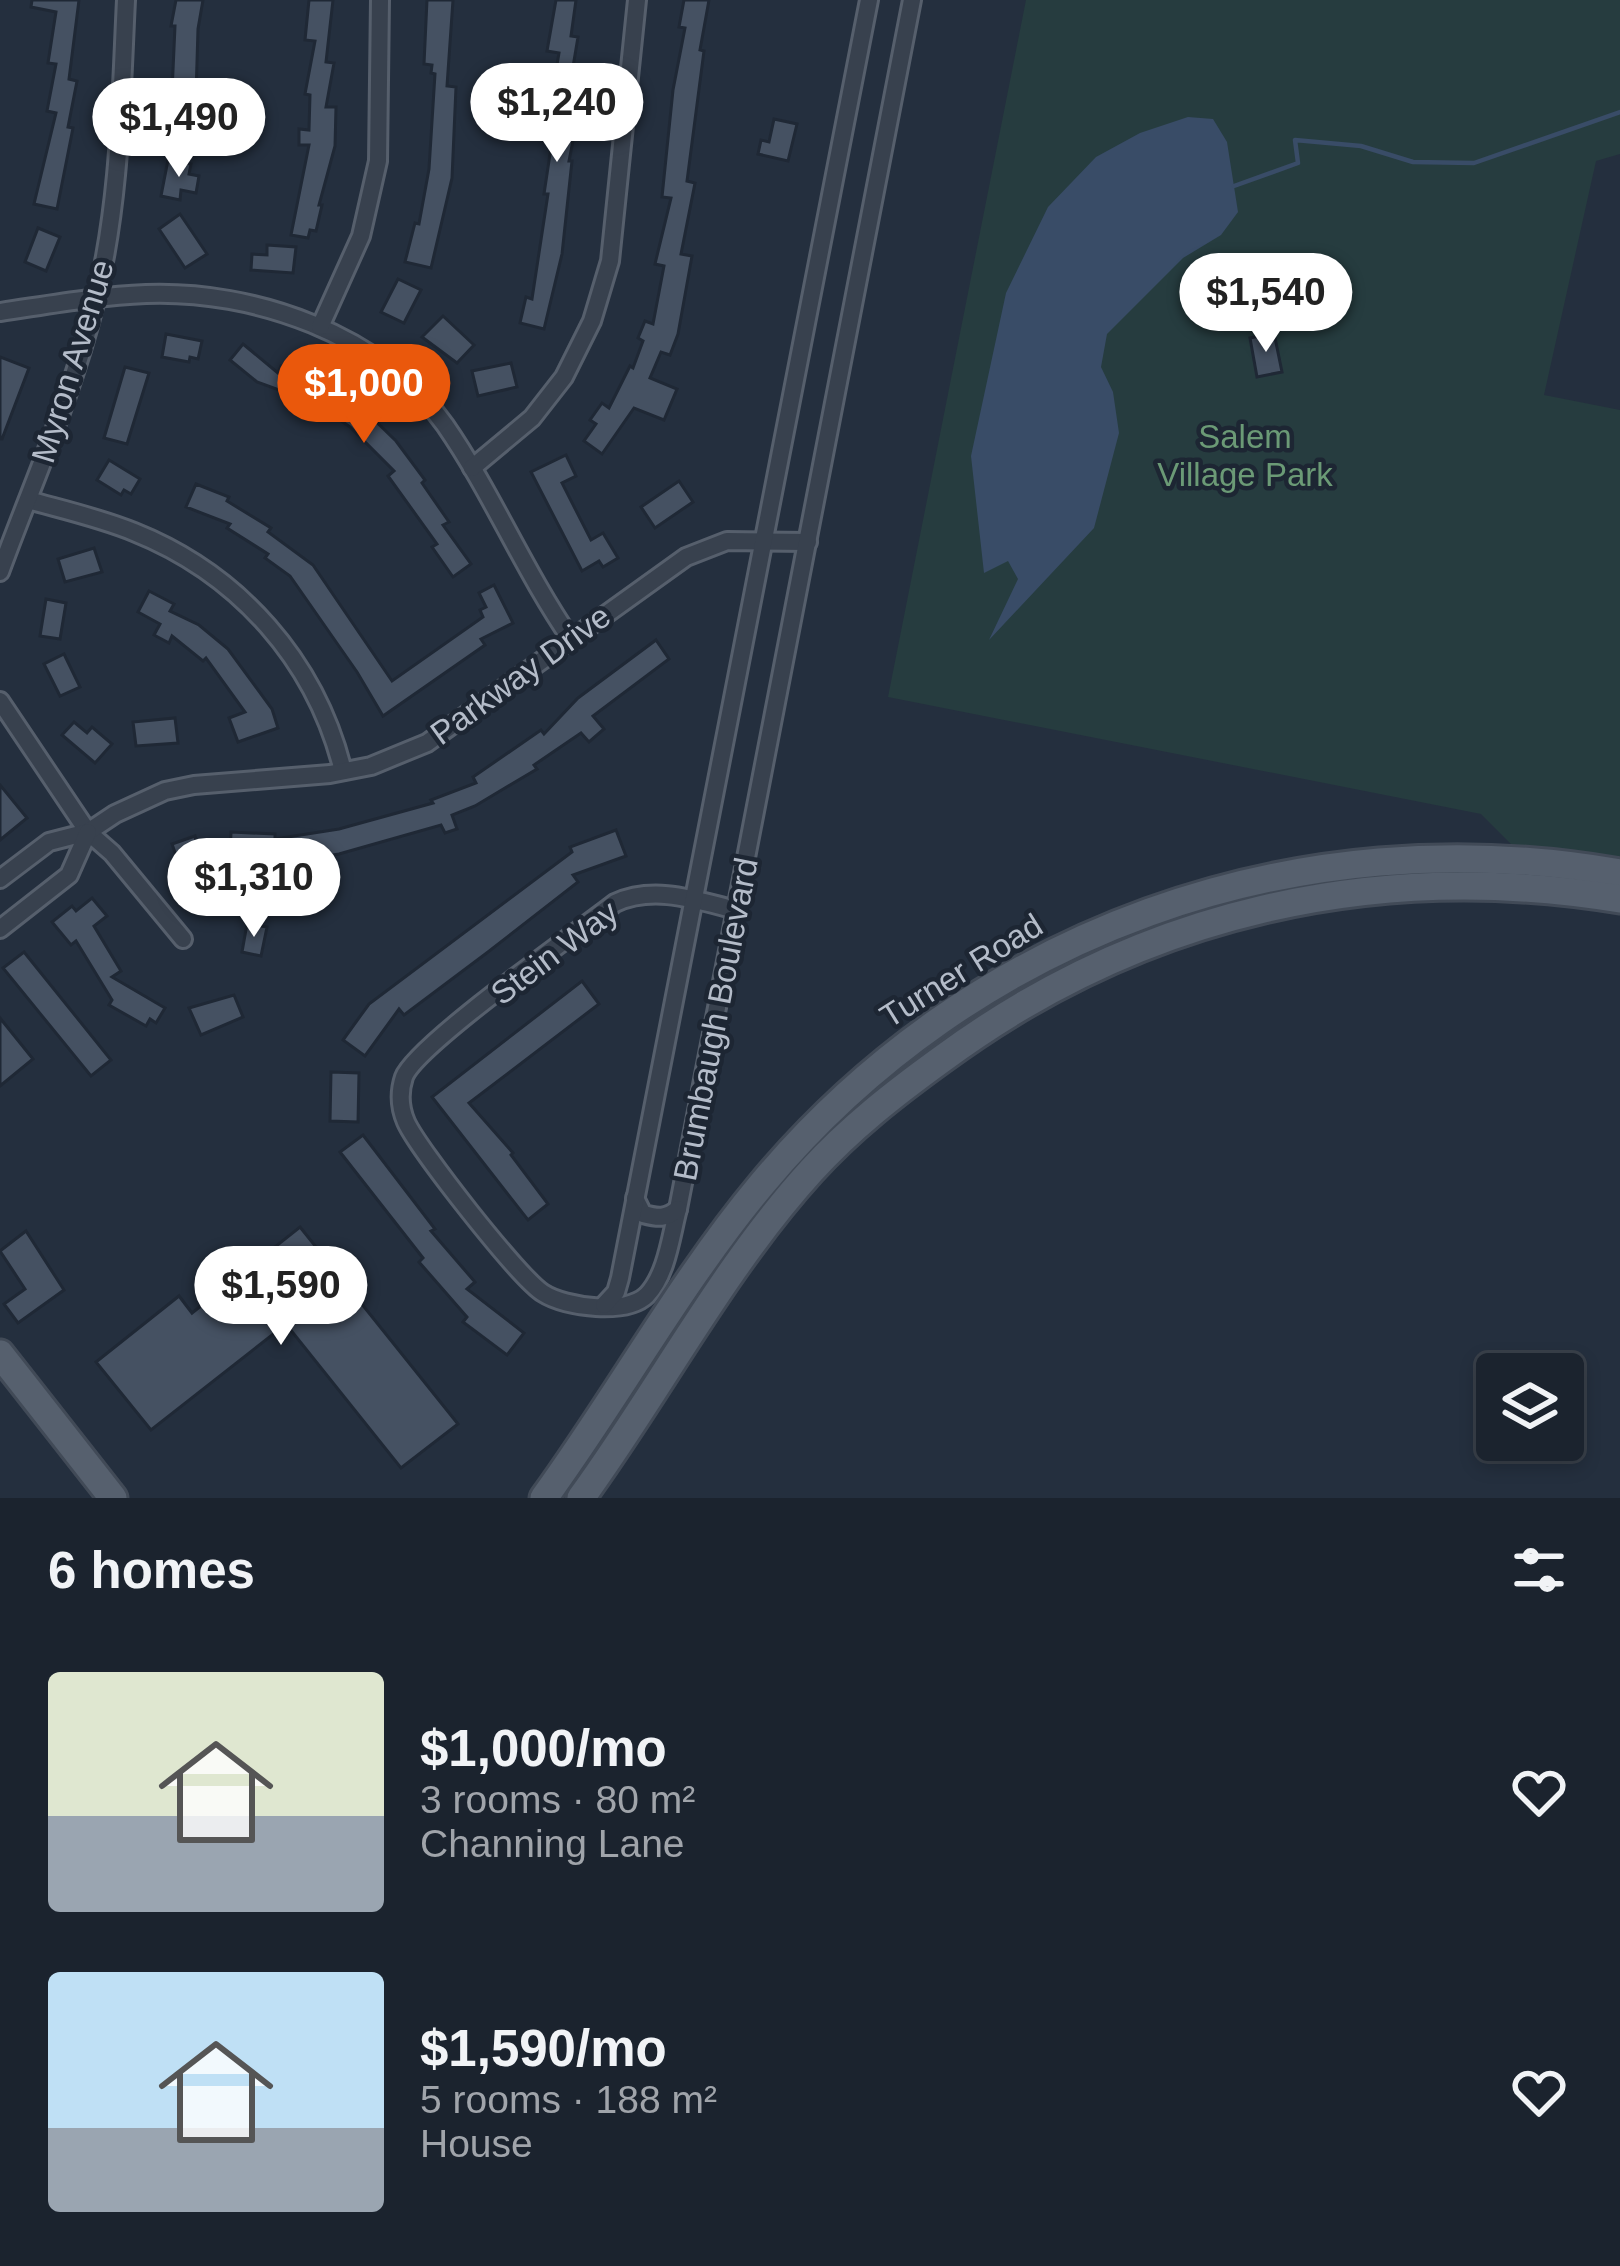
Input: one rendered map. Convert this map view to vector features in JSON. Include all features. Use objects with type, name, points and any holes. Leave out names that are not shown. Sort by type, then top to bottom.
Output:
[{"type":"main road","name":"Turner Road","points":[[544,1498],[764,1181],[863,1078],[928,1027],[1001,980],[1073,941],[1159,907],[1238,884],[1327,867],[1526,859],[1620,873]]},
{"type":"main road","name":"Turner Road","points":[[581,1498],[724,1287],[810,1172],[859,1123],[914,1080],[987,1025],[1052,986],[1170,936],[1282,903],[1376,889],[1460,886],[1555,888],[1620,899]]},
{"type":"main road","points":[[0,1354],[113,1498]]},
{"type":"street","name":"Myron Avenue","points":[[0,572],[75,376],[96,299],[114,197],[126,0]]},
{"type":"street","points":[[320,327],[361,236],[378,161],[380,0]]},
{"type":"street","points":[[472,468],[532,418],[564,376],[592,321],[610,261],[637,0]]},
{"type":"street","name":"Brumbaugh Boulevard","points":[[869,0],[635,1198],[644,1214],[658,1218],[677,1209],[912,0]]},
{"type":"street","points":[[0,311],[145,294],[211,298],[252,305],[320,327],[367,352],[416,392],[446,426],[571,639]]},
{"type":"street","points":[[28,500],[139,533],[211,573],[237,594],[308,679],[335,739],[343,771]]},
{"type":"street","name":"Parkway Drive","points":[[0,879],[49,842],[88,832],[165,791],[194,784],[304,778],[371,766],[427,743],[686,557],[727,542],[808,542]]},
{"type":"street","points":[[0,701],[88,832],[112,853],[183,939]]},
{"type":"street","points":[[0,929],[69,875],[88,832]]},
{"type":"street","name":"Stein Way","points":[[604,1305],[562,1302],[543,1293],[510,1262],[409,1128],[400,1099],[402,1083],[412,1062],[432,1042],[615,903],[644,894],[736,910]]},
{"type":"street","points":[[604,1305],[616,1292],[635,1198]]},
{"type":"street","points":[[604,1305],[622,1307],[644,1298],[656,1283],[677,1209]]},
{"type":"green space","name":"Salem Village Park","points":[[1026,0],[1620,0],[1620,154],[1596,161],[1544,395],[1620,410],[1620,873],[1526,859],[1481,814],[888,697]]},
{"type":"water","points":[[1188,117],[1213,119],[1227,142],[1238,212],[1221,235],[1183,258],[1107,334],[1101,367],[1113,392],[1119,433],[1094,528],[989,640],[1018,579],[1008,561],[984,573],[971,456],[1006,293],[1048,207],[1096,157],[1140,133]]},
{"type":"building","points":[[32,0],[79,0],[69,79],[77,81],[68,127],[73,128],[57,209],[34,204],[56,113],[47,111],[56,64],[48,63],[56,12],[31,7]]},
{"type":"building","points":[[176,0],[203,0],[195,128],[187,128],[187,138],[170,137],[175,26],[171,26]]},
{"type":"building","points":[[309,0],[333,0],[326,62],[334,63],[326,107],[336,107],[335,146],[316,231],[310,230],[308,238],[291,235],[309,145],[299,145],[299,129],[309,130],[310,95],[305,94],[315,41],[305,40]]},
{"type":"building","points":[[427,0],[453,0],[447,86],[456,87],[452,178],[431,268],[405,262],[415,223],[419,224],[429,169],[435,74],[432,65],[424,64]]},
{"type":"building","points":[[556,0],[576,0],[571,36],[578,37],[573,67],[581,69],[562,254],[544,329],[520,323],[526,297],[532,299],[548,194],[544,194],[558,101],[551,100],[559,53],[547,51]]},
{"type":"building","points":[[684,0],[709,0],[687,181],[695,183],[681,254],[692,256],[678,334],[670,355],[661,352],[650,378],[677,389],[664,420],[634,408],[602,454],[584,441],[596,424],[590,420],[602,403],[609,408],[630,366],[633,368],[645,321],[653,324],[664,266],[655,264],[671,198],[662,197],[685,28],[679,27]]},
{"type":"building","points":[[774,119],[797,124],[788,161],[758,154],[761,140],[769,142]]},
{"type":"building","points":[[168,160],[191,164],[189,174],[199,176],[196,193],[181,190],[180,200],[161,196]]},
{"type":"building","points":[[180,214],[207,254],[185,268],[159,229]]},
{"type":"building","points":[[38,228],[60,237],[46,271],[25,262]]},
{"type":"building","points":[[267,245],[296,247],[293,273],[251,270],[252,254],[267,255]]},
{"type":"building","points":[[398,279],[421,290],[404,323],[381,312]]},
{"type":"building","points":[[443,316],[474,345],[457,363],[422,337]]},
{"type":"building","points":[[1274,333],[1282,372],[1257,377],[1250,338]]},
{"type":"building","points":[[166,334],[202,341],[198,359],[162,357]]},
{"type":"building","points":[[243,344],[278,373],[281,366],[324,381],[361,407],[396,441],[425,480],[422,483],[449,522],[443,525],[471,564],[453,577],[432,547],[437,544],[388,476],[394,471],[350,427],[315,403],[257,382],[230,360]]},
{"type":"building","points":[[0,357],[29,368],[2,439],[0,439]]},
{"type":"building","points":[[511,363],[517,387],[478,396],[472,371]]},
{"type":"building","points":[[125,367],[149,373],[127,444],[104,438]]},
{"type":"building","points":[[566,455],[576,476],[562,483],[591,540],[603,533],[618,558],[603,567],[599,561],[582,571],[531,472]]},
{"type":"building","points":[[109,460],[140,479],[131,494],[124,490],[121,495],[97,480]]},
{"type":"building","points":[[679,481],[693,502],[655,528],[641,507]]},
{"type":"building","points":[[196,484],[229,497],[227,501],[271,528],[268,532],[313,565],[392,681],[483,617],[480,610],[486,607],[479,593],[494,585],[513,623],[481,639],[485,645],[383,716],[290,576],[265,558],[268,554],[227,528],[230,524],[186,507]]},
{"type":"building","points":[[94,548],[102,572],[65,582],[58,559]]},
{"type":"building","points":[[149,591],[174,604],[170,611],[199,625],[228,649],[272,709],[278,728],[238,742],[229,718],[245,712],[206,658],[203,661],[172,636],[169,643],[154,635],[160,624],[138,612]]},
{"type":"building","points":[[46,599],[66,603],[60,639],[40,636]]},
{"type":"building","points":[[656,640],[669,659],[593,716],[604,729],[589,742],[581,733],[534,765],[537,769],[452,815],[457,829],[445,833],[441,825],[339,854],[283,863],[230,856],[231,832],[275,834],[275,839],[339,829],[433,803],[431,800],[476,783],[473,777],[541,730],[544,734],[578,698]]},
{"type":"building","points":[[64,654],[80,687],[60,696],[44,664]]},
{"type":"building","points":[[175,718],[178,743],[136,746],[133,722]]},
{"type":"building","points":[[74,722],[87,733],[92,727],[112,744],[95,763],[62,735]]},
{"type":"building","points":[[0,785],[27,818],[0,840]]},
{"type":"building","points":[[616,830],[626,856],[573,875],[578,882],[488,952],[404,1015],[399,1009],[365,1056],[343,1040],[369,1004],[572,852],[570,847]]},
{"type":"building","points":[[195,836],[205,881],[187,887],[172,844]]},
{"type":"building","points":[[92,898],[107,916],[94,926],[121,971],[112,977],[165,1008],[156,1023],[150,1019],[146,1026],[109,1005],[112,1000],[76,941],[71,945],[52,922]]},
{"type":"building","points":[[247,924],[267,927],[261,956],[242,952]]},
{"type":"building","points":[[24,952],[111,1060],[91,1076],[3,968]]},
{"type":"building","points":[[582,981],[599,1004],[469,1103],[513,1153],[548,1204],[528,1220],[432,1097]]},
{"type":"building","points":[[234,995],[243,1017],[201,1035],[189,1008]]},
{"type":"building","points":[[0,1018],[33,1059],[0,1086]]},
{"type":"building","points":[[331,1072],[359,1073],[358,1122],[330,1121]]},
{"type":"building","points":[[363,1135],[435,1229],[431,1231],[475,1282],[467,1289],[524,1333],[507,1355],[463,1322],[467,1317],[419,1262],[423,1258],[340,1152]]},
{"type":"building","points":[[300,1227],[458,1424],[401,1468],[286,1324],[151,1430],[96,1362],[179,1296],[192,1313]]},
{"type":"building","points":[[26,1231],[64,1290],[18,1323],[4,1304],[25,1289],[0,1251]]},
{"type":"waterway","points":[[1234,186],[1298,163],[1295,140],[1361,146],[1413,162],[1474,163],[1620,112]]}]
